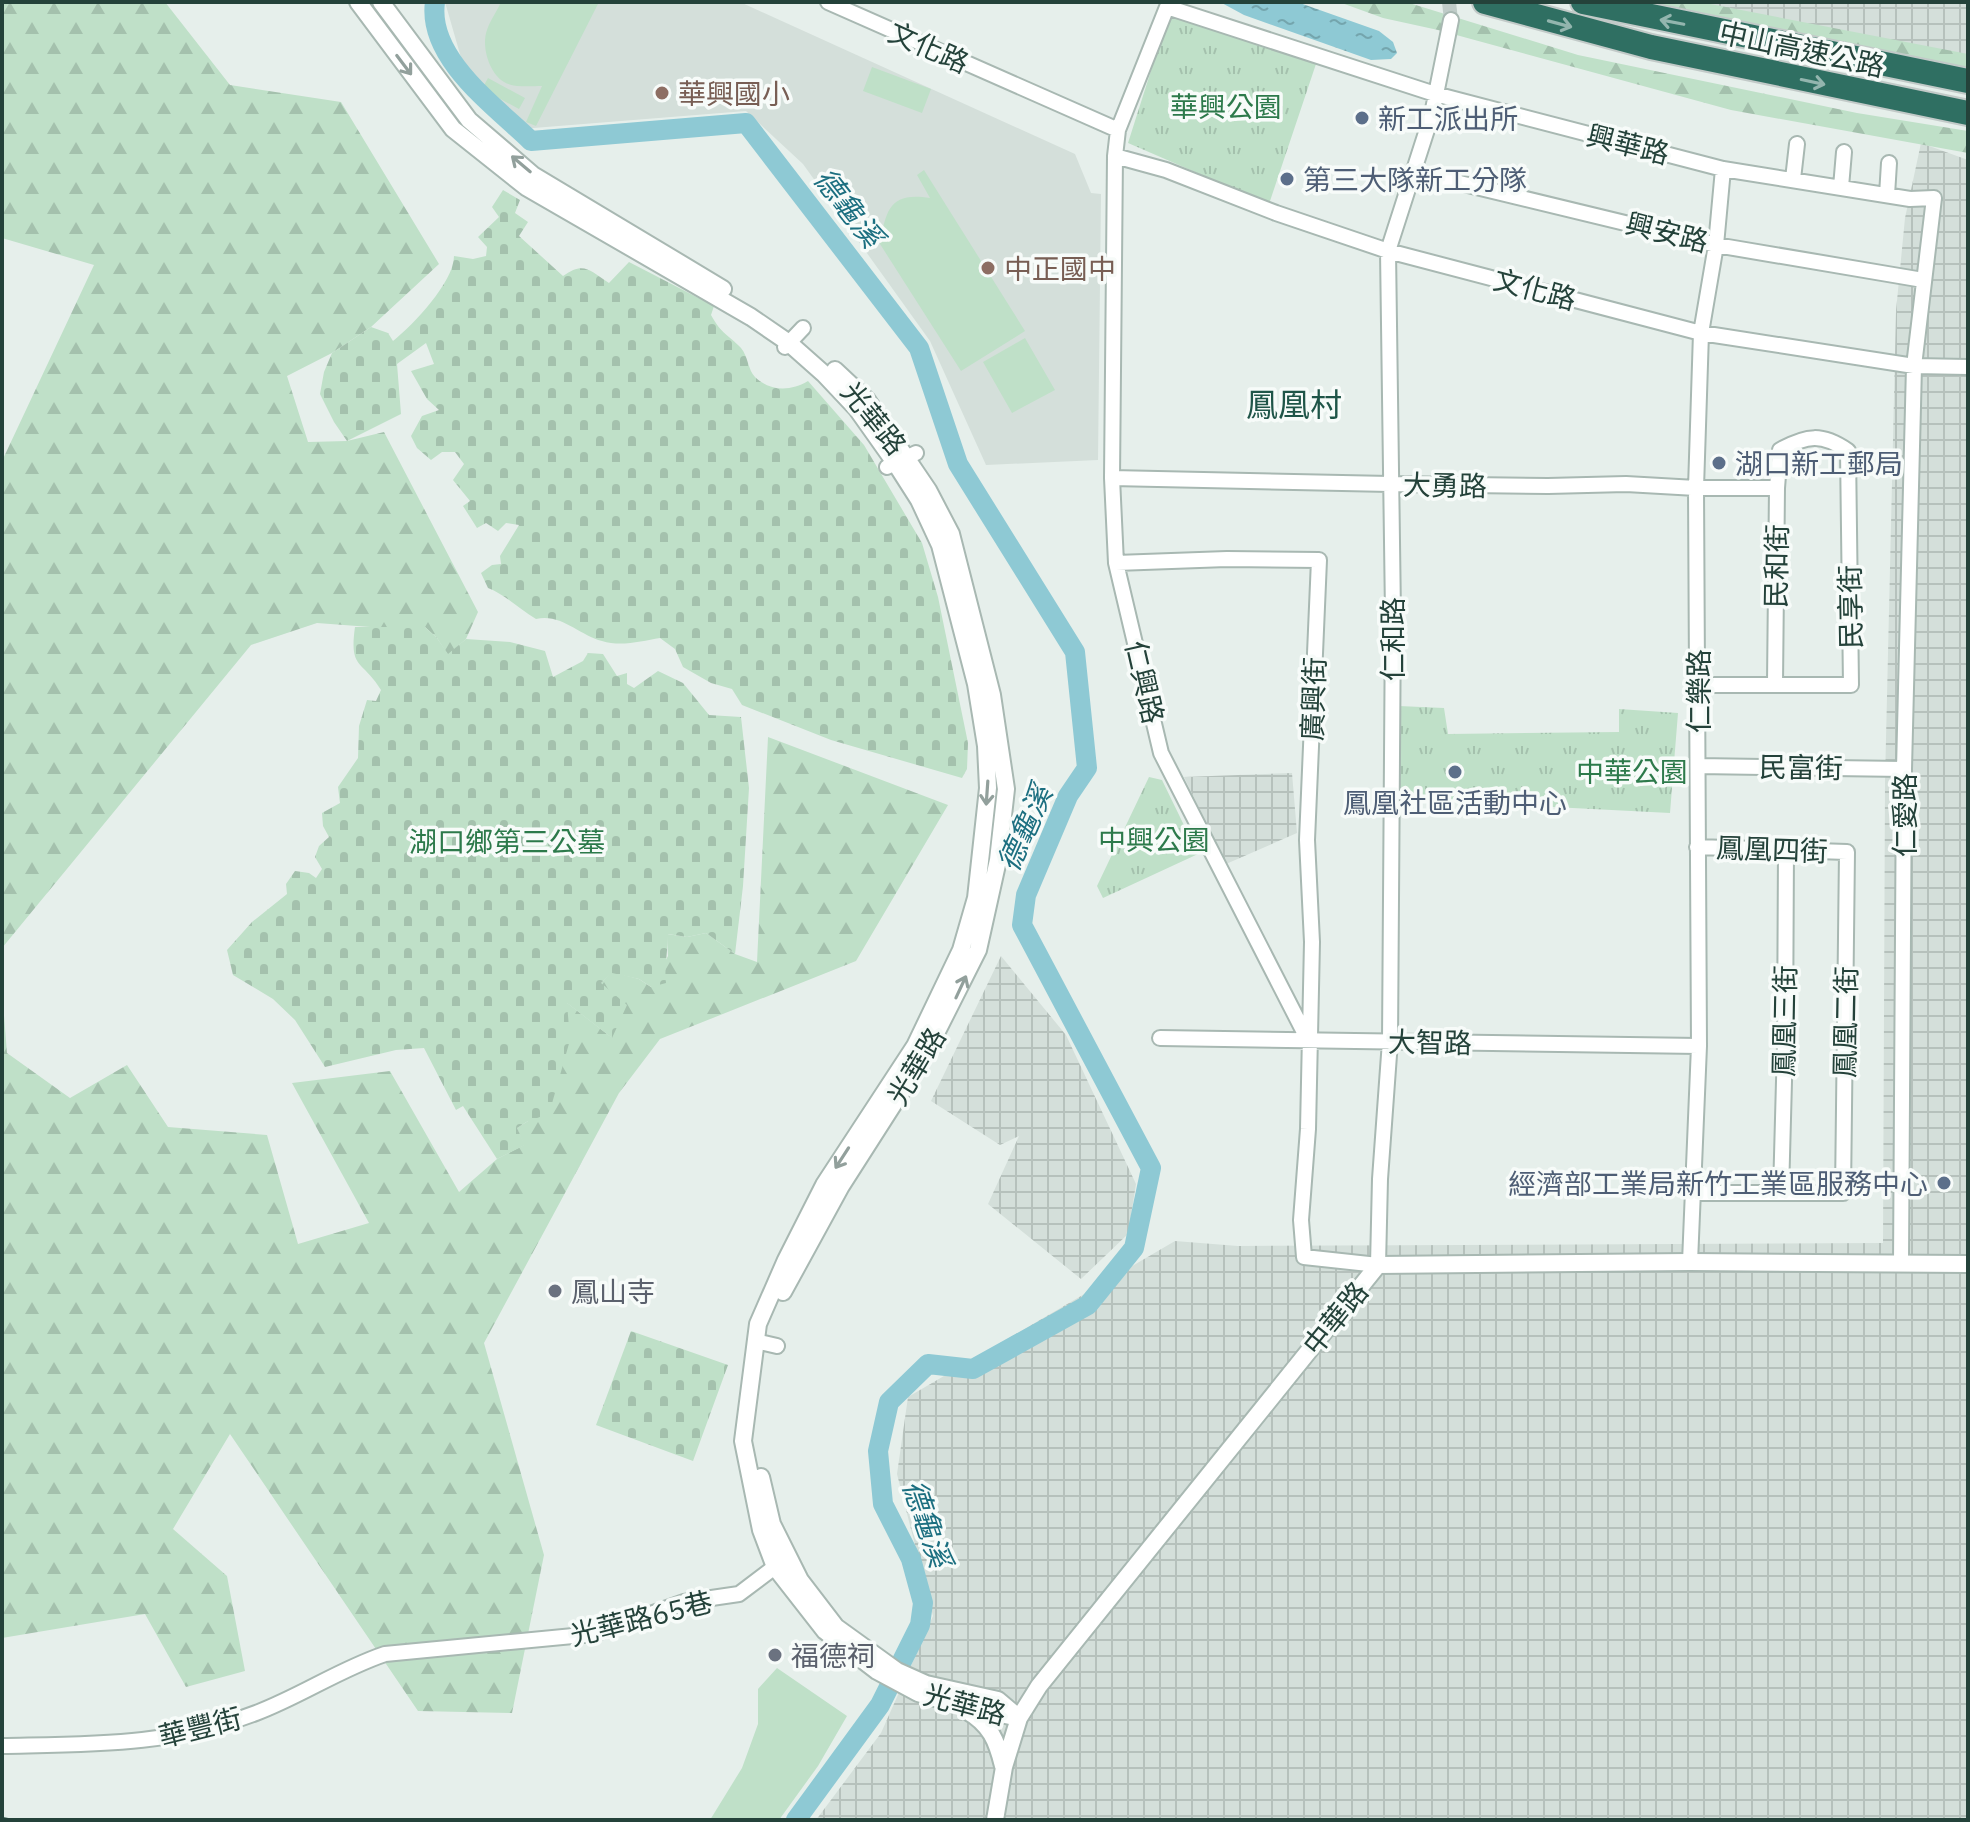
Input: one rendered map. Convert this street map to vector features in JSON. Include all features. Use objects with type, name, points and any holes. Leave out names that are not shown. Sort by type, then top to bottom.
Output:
[{"type":"highway","name":"中山高速公路","points":[[1485,2],[1651,47],[1968,113]]},
{"type":"highway","name":"中山高速公路","points":[[1583,2],[1968,81]]},
{"type":"street","name":"光華路","points":[[358,2],[453,129],[514,177],[794,338]]},
{"type":"street","name":"光華路","points":[[381,2],[469,120],[533,175],[794,338],[867,400],[901,460],[951,534],[992,695],[1006,789],[998,860],[978,950],[926,1053],[786,1285],[765,1327],[771,1344],[753,1442],[781,1562]]},
{"type":"street","name":"文化路","points":[[828,2],[1118,130]]},
{"type":"street","name":"仁興路","points":[[1167,7],[1118,130],[1115,156],[1112,478],[1116,563],[1161,753],[1308,1040],[1308,1129],[1301,1220],[1304,1257],[1378,1265]]},
{"type":"street","name":"興華路","points":[[1167,7],[1435,94],[1723,169],[1910,199],[1934,198],[1914,366]]},
{"type":"street","name":"仁和路","points":[[1378,1265],[1390,1041],[1393,614],[1388,251],[1432,114],[1451,20]]},
{"type":"street","points":[[1793,179],[1797,144]]},
{"type":"street","points":[[1841,187],[1844,152]]},
{"type":"street","name":"文化路","points":[[1115,156],[1166,170],[1276,213],[1388,251],[1701,333],[1914,366],[1968,367]]},
{"type":"street","points":[[1887,195],[1889,163]]},
{"type":"street","name":"仁樂路","points":[[1690,1262],[1699,1046],[1696,488],[1701,333],[1716,245],[1723,169]]},
{"type":"street","name":"興安路","points":[[1414,172],[1716,245],[1923,280]]},
{"type":"street","name":"仁愛路","points":[[1901,1264],[1904,769],[1914,366]]},
{"type":"street","name":"民享街","points":[[1699,685],[1851,685],[1848,451],[1832,440],[1803,438],[1780,450]]},
{"type":"street","name":"民和街","points":[[1775,683],[1780,450]]},
{"type":"street","name":"光華路","points":[[901,460],[940,545],[970,657],[986,746],[988,788],[976,898],[961,950],[941,981],[915,1046],[824,1185],[758,1324],[743,1441],[761,1530],[781,1562],[800,1580],[836,1627],[918,1693],[1019,1718]]},
{"type":"street","name":"大勇路","points":[[1112,478],[1777,488]]},
{"type":"street","name":"廣興街","points":[[1116,563],[1319,560],[1307,840],[1312,942],[1308,1040]]},
{"type":"street","name":"民富街","points":[[1698,766],[1904,769]]},
{"type":"street","name":"鳳凰四街","points":[[1697,847],[1847,852]]},
{"type":"street","name":"鳳凰三街","points":[[1781,1193],[1786,849]]},
{"type":"street","name":"鳳凰二街","points":[[1781,1193],[1843,1193],[1847,852]]},
{"type":"street","name":"大智路","points":[[1160,1038],[1699,1046]]},
{"type":"street","points":[[1692,1193],[1781,1193]]},
{"type":"street","name":"中華路","points":[[995,1820],[1004,1767],[1019,1718],[1039,1686],[1378,1265],[1690,1262],[1968,1264]]},
{"type":"street","name":"光華路65巷","points":[[385,1654],[594,1634],[684,1602],[739,1594],[781,1562]]},
{"type":"street","name":"華豐街","points":[[2,1746],[73,1746],[177,1736],[256,1713],[366,1660],[385,1654]]},
{"type":"street","name":"光華路","points":[[901,1678],[998,1700],[1019,1718]]},
{"type":"street","points":[[955,1704],[985,1723],[998,1745],[1004,1767]]},
{"type":"shaded area","name":"中正國中","points":[[445,2],[740,2],[1075,154],[1091,193],[1101,194],[1098,460],[986,465],[930,341],[803,164],[746,111],[521,129],[466,75]]},
{"type":"shaded area","points":[[1696,2],[1968,2],[1968,66]]},
{"type":"shaded area","points":[[1921,143],[1968,160],[1968,1820],[816,1820],[881,1733],[933,1616],[897,1474],[908,1397],[1175,1241],[1238,1246],[1883,1243],[1885,782],[1896,311],[1905,218]]},
{"type":"shaded area","points":[[1292,773],[1297,833],[1226,864],[1184,777]]},
{"type":"shaded area","points":[[1001,956],[1066,1035],[1136,1184],[1128,1234],[1081,1279],[988,1204],[1019,1136],[1000,1145],[931,1101]]},
{"type":"green space","points":[[2,2],[165,2],[230,85],[341,102],[439,264],[371,327],[332,353],[287,376],[308,442],[347,441],[384,432],[478,612],[466,639],[448,655],[425,627],[397,629],[317,623],[251,645],[2,948],[2,461],[94,265],[2,238]]},
{"type":"green space","points":[[501,2],[599,2],[536,126],[526,122],[542,86],[518,86],[504,82],[494,72],[488,59],[485,36]]},
{"type":"green space","points":[[1339,2],[1406,2],[1578,55],[1857,113],[1968,131],[1968,153],[1731,110],[1438,30],[1383,18]]},
{"type":"green space","points":[[1605,2],[1700,2],[1968,54],[1968,70]]},
{"type":"green space","name":"華興公園","points":[[1169,14],[1318,58],[1269,204],[1128,143]]},
{"type":"green space","points":[[872,67],[931,89],[922,113],[863,91]]},
{"type":"green space","points":[[488,78],[525,98],[519,109],[482,89]]},
{"type":"green space","points":[[924,170],[1025,331],[961,371],[880,244],[888,212],[893,205],[907,198],[930,198],[917,175]]},
{"type":"green space","points":[[503,190],[520,200],[515,213],[528,222],[519,236],[563,276],[582,268],[609,283],[629,262],[714,306],[711,315],[722,331],[743,351],[755,377],[781,388],[795,387],[808,381],[864,445],[922,543],[938,597],[968,743],[967,769],[962,778],[831,740],[742,705],[732,689],[711,683],[683,667],[675,649],[660,638],[624,643],[602,641],[554,619],[536,619],[488,588],[481,573],[492,565],[501,564],[500,556],[519,525],[506,523],[498,531],[486,523],[477,528],[463,506],[470,501],[453,480],[464,464],[455,452],[442,452],[431,460],[417,448],[411,436],[422,416],[439,410],[427,399],[411,371],[434,364],[426,343],[397,364],[401,414],[347,441],[320,394],[332,353],[371,327],[388,333],[393,341],[440,290],[454,256],[473,259],[486,256],[487,247],[478,237],[499,217],[492,207]]},
{"type":"green space","points":[[1025,338],[1055,390],[1012,413],[983,362]]},
{"type":"green space","name":"湖口鄉第三公墓","points":[[355,627],[425,627],[448,654],[466,639],[510,642],[545,651],[553,677],[583,661],[588,653],[603,654],[617,676],[627,673],[627,684],[634,688],[658,671],[683,683],[709,715],[741,717],[749,788],[735,954],[706,933],[687,937],[668,934],[666,983],[651,987],[639,979],[612,973],[601,983],[627,1005],[612,1038],[567,1003],[570,1040],[549,1114],[517,1128],[525,1145],[497,1159],[463,1106],[456,1110],[424,1048],[396,1050],[325,1067],[295,1020],[273,999],[233,975],[227,950],[252,922],[287,894],[286,884],[295,871],[309,873],[316,878],[322,869],[315,857],[319,846],[329,837],[323,826],[322,813],[340,803],[338,787],[358,758],[359,726],[367,700],[376,701],[381,690],[356,658]]},
{"type":"green space","name":"中華公園","points":[[1399,706],[1444,708],[1448,734],[1619,732],[1619,709],[1678,713],[1670,813],[1398,799]]},
{"type":"green space","points":[[768,737],[948,805],[856,961],[660,1039],[619,1093],[484,1343],[544,1555],[512,1713],[418,1711],[230,1434],[173,1529],[227,1576],[245,1671],[186,1687],[145,1614],[2,1638],[2,990],[7,1053],[70,1098],[127,1065],[168,1127],[267,1135],[298,1244],[369,1223],[292,1083],[390,1071],[459,1192],[497,1159],[524,1145],[517,1128],[528,1121],[566,1002],[611,1037],[601,983],[612,972],[639,979],[651,987],[668,956],[667,934],[687,937],[706,933],[735,954],[757,962]]},
{"type":"green space","name":"中興公園","points":[[1149,777],[1162,780],[1198,854],[1103,898],[1097,886]]},
{"type":"green space","points":[[631,1331],[728,1365],[693,1461],[596,1425]]},
{"type":"green space","points":[[777,1668],[847,1716],[818,1766],[779,1820],[710,1820],[742,1768],[758,1724],[758,1689]]},
{"type":"water","points":[[1220,2],[1297,2],[1379,31],[1393,42],[1397,53],[1391,59],[1371,60],[1244,15]]},
{"type":"waterway","name":"德龜溪","points":[[435,2],[435,23],[452,61],[466,79],[531,141],[746,123],[919,348],[958,464],[1075,652],[1087,768],[1068,796],[1026,895],[1022,925],[1151,1168],[1134,1248],[1088,1305],[973,1369],[928,1364],[889,1402],[878,1451],[883,1504],[911,1559],[923,1603],[920,1625],[880,1705],[796,1820]]},
{"type":"tunnel","points":[[1449,2],[1451,20]]},
{"type":"railway","points":[[2,1818],[10,1820]]},
{"type":"place","name":"華興國小","points":[[662,93]]},
{"type":"place","name":"新工派出所","points":[[1362,118]]},
{"type":"place","name":"第三大隊新工分隊","points":[[1287,179]]},
{"type":"place","name":"中正國中","points":[[988,268]]},
{"type":"place","name":"湖口新工郵局","points":[[1719,463]]},
{"type":"place","name":"鳳凰社區活動中心","points":[[1455,772]]},
{"type":"place","name":"經濟部工業局新竹工業區服務中心","points":[[1944,1183]]},
{"type":"place","name":"鳳山寺","points":[[555,1291]]},
{"type":"place","name":"福德祠","points":[[775,1655]]},
{"type":"district","name":"鳳凰村","points":[[1294,404]]}]
